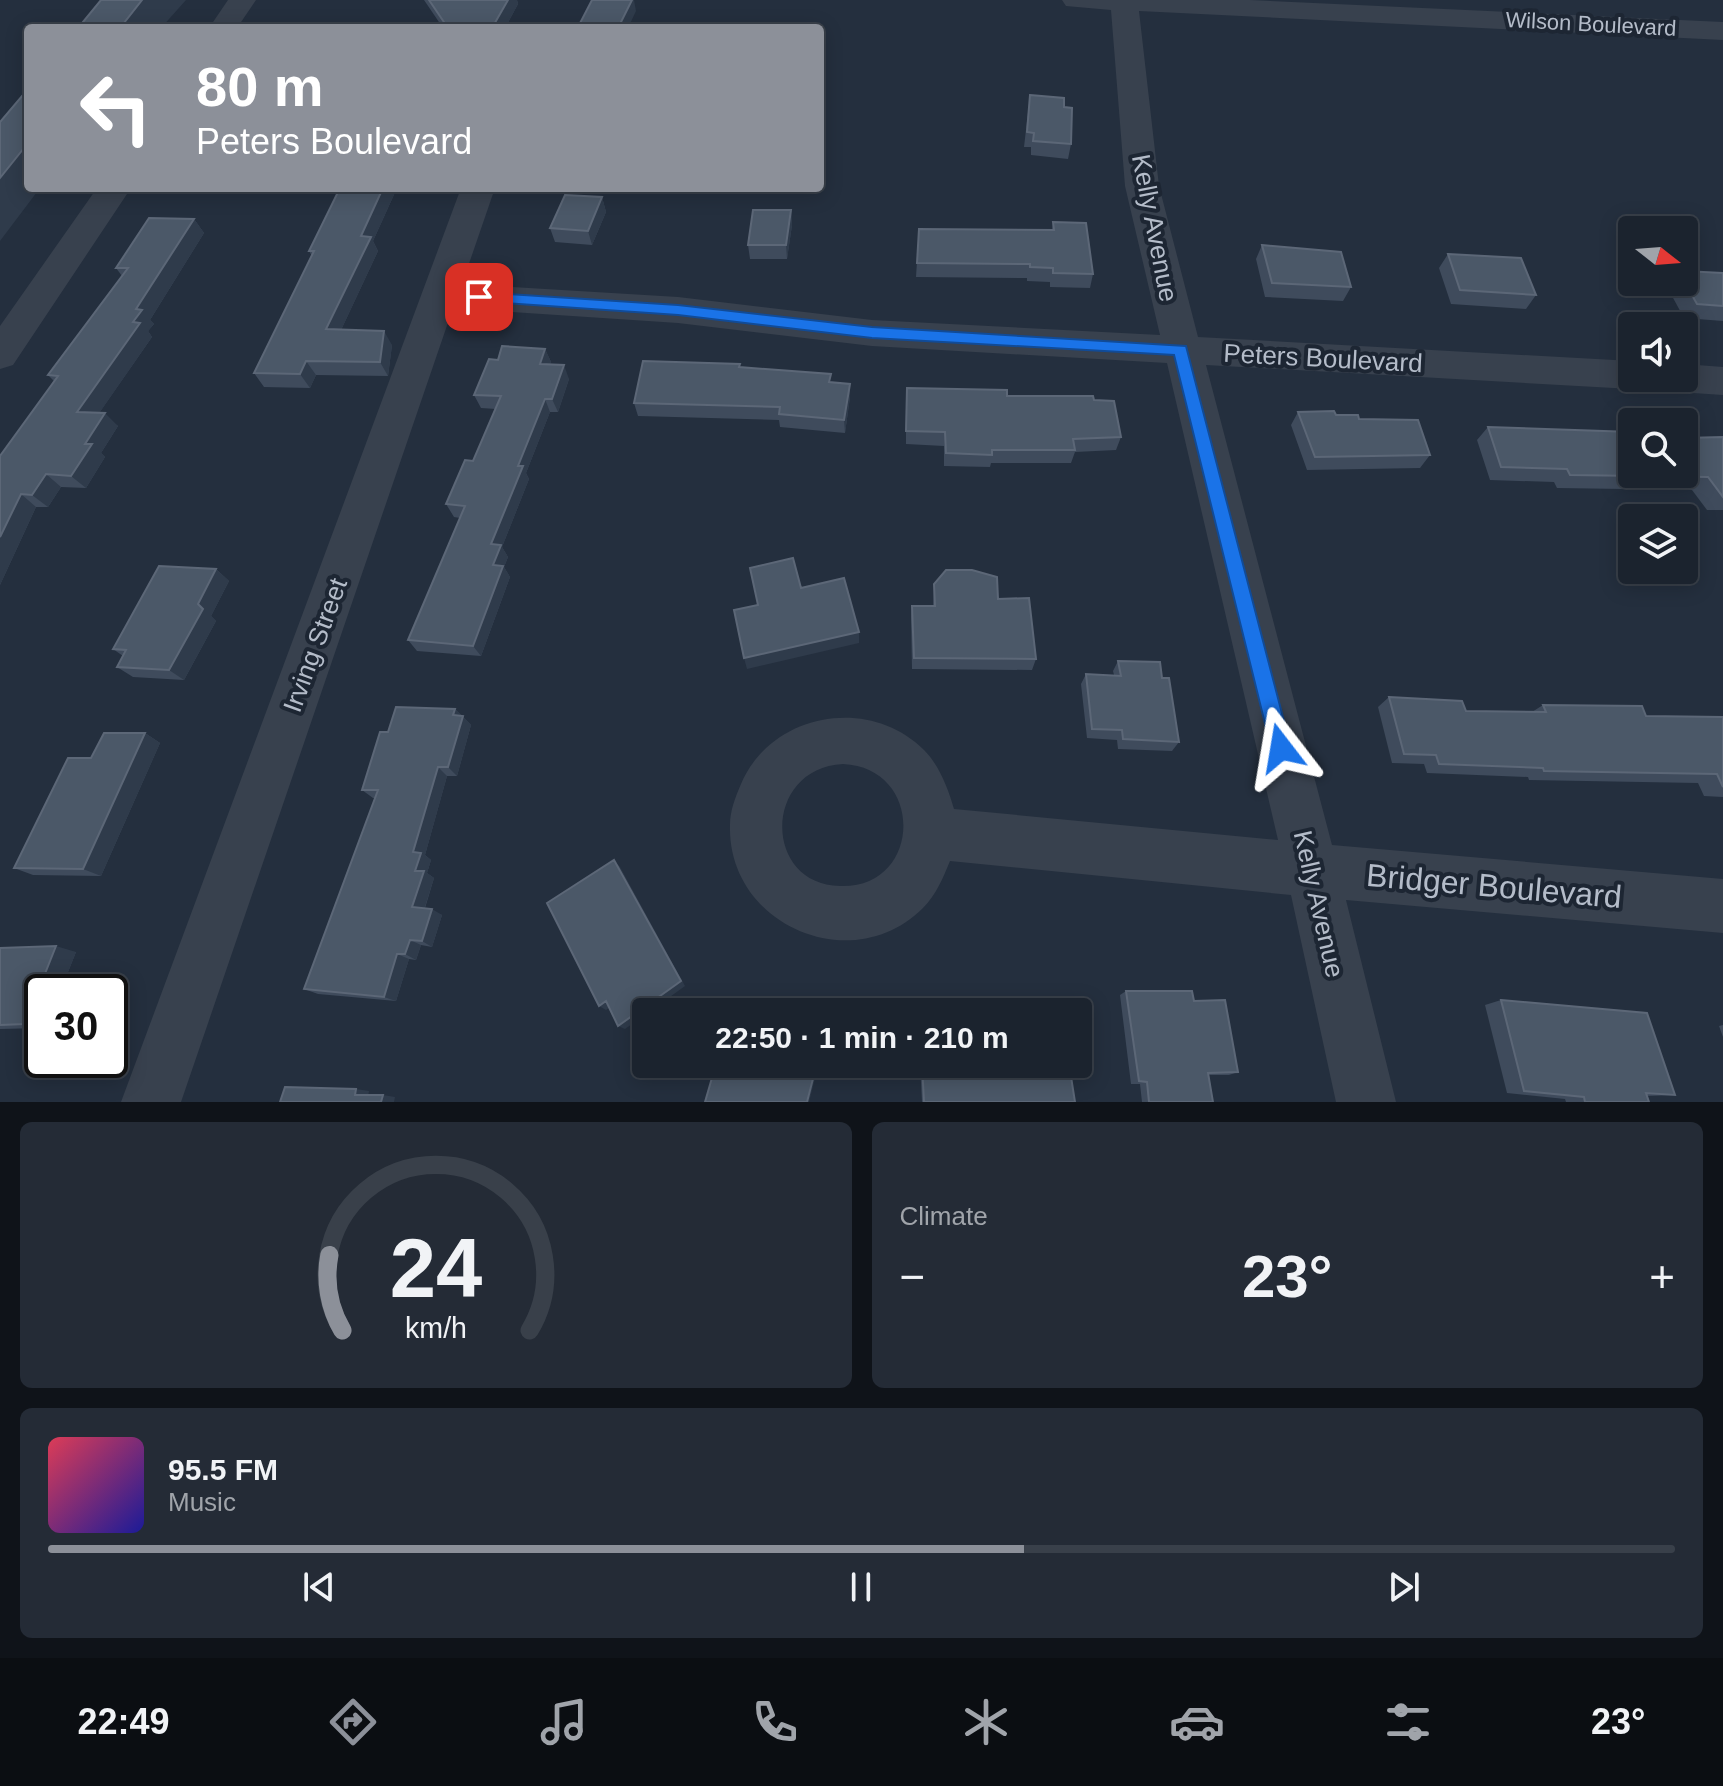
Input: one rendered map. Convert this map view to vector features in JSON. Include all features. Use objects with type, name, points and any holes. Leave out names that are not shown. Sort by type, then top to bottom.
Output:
[{"type":"street","points":[[226,24],[242,0]]},
{"type":"street","name":"Wilson Boulevard","points":[[1076,0],[1410,8],[1723,31]]},
{"type":"street","name":"Kelly Avenue","points":[[1124,2],[1142,186],[1180,350],[1312,870],[1366,1102]]},
{"type":"street","points":[[0,355],[111,192]]},
{"type":"street","name":"Irving Street","points":[[151,1102],[477,192]]},
{"type":"street","name":"Peters Boulevard","points":[[441,295],[678,310],[872,333],[1618,374]]},
{"type":"street","points":[[1698,379],[1723,381]]},
{"type":"street","name":"Bridger Boulevard","points":[[931,833],[1723,906]]},
{"type":"building","points":[[101,0],[142,0],[123,24],[81,24]]},
{"type":"building","points":[[429,0],[508,0],[494,24],[445,24]]},
{"type":"building","points":[[592,0],[632,0],[620,24],[580,24]]},
{"type":"building","points":[[24,94],[24,148],[0,178],[0,122]]},
{"type":"building","points":[[1030,95],[1064,98],[1064,107],[1072,108],[1071,144],[1033,141],[1034,133],[1027,132]]},
{"type":"building","points":[[338,192],[381,192],[361,236],[371,237],[326,329],[384,331],[380,362],[306,361],[300,374],[254,373],[314,251],[309,251]]},
{"type":"building","points":[[565,195],[602,197],[588,231],[550,228]]},
{"type":"building","points":[[753,210],[791,210],[786,245],[748,245]]},
{"type":"building","points":[[149,218],[194,219],[136,309],[142,310],[133,322],[140,323],[77,412],[105,413],[85,444],[92,444],[71,476],[46,474],[32,495],[21,494],[0,537],[0,456],[58,376],[48,375],[128,268],[116,268]]},
{"type":"building","points":[[1053,222],[1086,223],[1093,274],[1053,273],[1053,268],[1030,267],[1030,264],[917,263],[919,229],[1054,230]]},
{"type":"building","points":[[1262,245],[1341,252],[1351,287],[1272,283]]},
{"type":"building","points":[[1448,254],[1521,258],[1536,295],[1460,290]]},
{"type":"building","points":[[1698,272],[1723,273],[1723,306],[1697,304],[1692,296],[1698,296]]},
{"type":"building","points":[[502,346],[545,349],[540,364],[564,365],[552,399],[545,399],[518,466],[523,466],[491,544],[501,545],[493,565],[503,566],[473,646],[408,640],[465,506],[446,504],[465,460],[473,461],[501,396],[474,395],[489,359],[498,360]]},
{"type":"building","points":[[643,361],[740,364],[739,367],[831,374],[829,382],[850,384],[844,420],[779,414],[780,407],[634,403]]},
{"type":"building","points":[[907,388],[1007,390],[1007,396],[1093,396],[1094,400],[1114,401],[1121,437],[1073,439],[1075,450],[992,450],[992,455],[946,453],[945,432],[906,431]]},
{"type":"building","points":[[1334,411],[1336,415],[1358,415],[1359,419],[1418,420],[1430,455],[1315,457],[1298,412]]},
{"type":"building","points":[[1488,427],[1618,432],[1618,476],[1570,475],[1567,469],[1501,467]]},
{"type":"building","points":[[1723,437],[1723,497],[1708,477],[1698,477],[1698,438]]},
{"type":"building","points":[[793,558],[801,588],[844,578],[859,632],[744,658],[734,610],[758,605],[750,568]]},
{"type":"building","points":[[159,566],[216,569],[198,604],[203,609],[169,670],[117,667],[126,650],[113,649]]},
{"type":"building","points":[[946,570],[972,570],[997,577],[998,599],[1029,598],[1036,659],[914,658],[912,606],[935,606],[934,584]]},
{"type":"building","points":[[1118,661],[1160,662],[1162,678],[1169,678],[1179,742],[1123,739],[1122,730],[1092,729],[1086,674],[1121,676]]},
{"type":"building","points":[[1389,697],[1462,701],[1466,711],[1546,712],[1543,705],[1642,706],[1646,716],[1723,717],[1723,787],[1717,774],[1544,771],[1543,768],[1439,764],[1436,755],[1404,754]]},
{"type":"building","points":[[396,707],[455,709],[453,715],[463,716],[448,767],[438,767],[413,852],[421,853],[415,871],[424,871],[412,907],[432,909],[422,941],[410,940],[405,954],[397,954],[384,997],[304,989],[378,790],[362,790],[380,732],[388,732]]},
{"type":"building","points":[[104,733],[145,733],[83,869],[14,868],[68,758],[91,758]]},
{"type":"building","points":[[614,860],[681,981],[657,998],[632,998],[632,1016],[618,1026],[606,1001],[599,1006],[547,903]]},
{"type":"building","points":[[56,946],[45,974],[24,974],[24,1024],[0,1025],[0,948]]},
{"type":"building","points":[[1126,991],[1192,991],[1194,1001],[1225,1000],[1238,1072],[1208,1073],[1213,1102],[1149,1102],[1147,1082],[1139,1081]]},
{"type":"building","points":[[1501,1000],[1647,1013],[1675,1095],[1646,1093],[1649,1102],[1585,1102],[1584,1097],[1524,1091]]},
{"type":"building","points":[[712,1078],[813,1078],[807,1102],[705,1102]]},
{"type":"building","points":[[923,1078],[1071,1078],[1075,1102],[924,1102]]},
{"type":"building","points":[[285,1087],[356,1089],[355,1095],[383,1095],[381,1102],[280,1102]]},
{"type":"route","points":[[479,297],[678,310],[872,333],[1180,350],[1281,748]]}]
